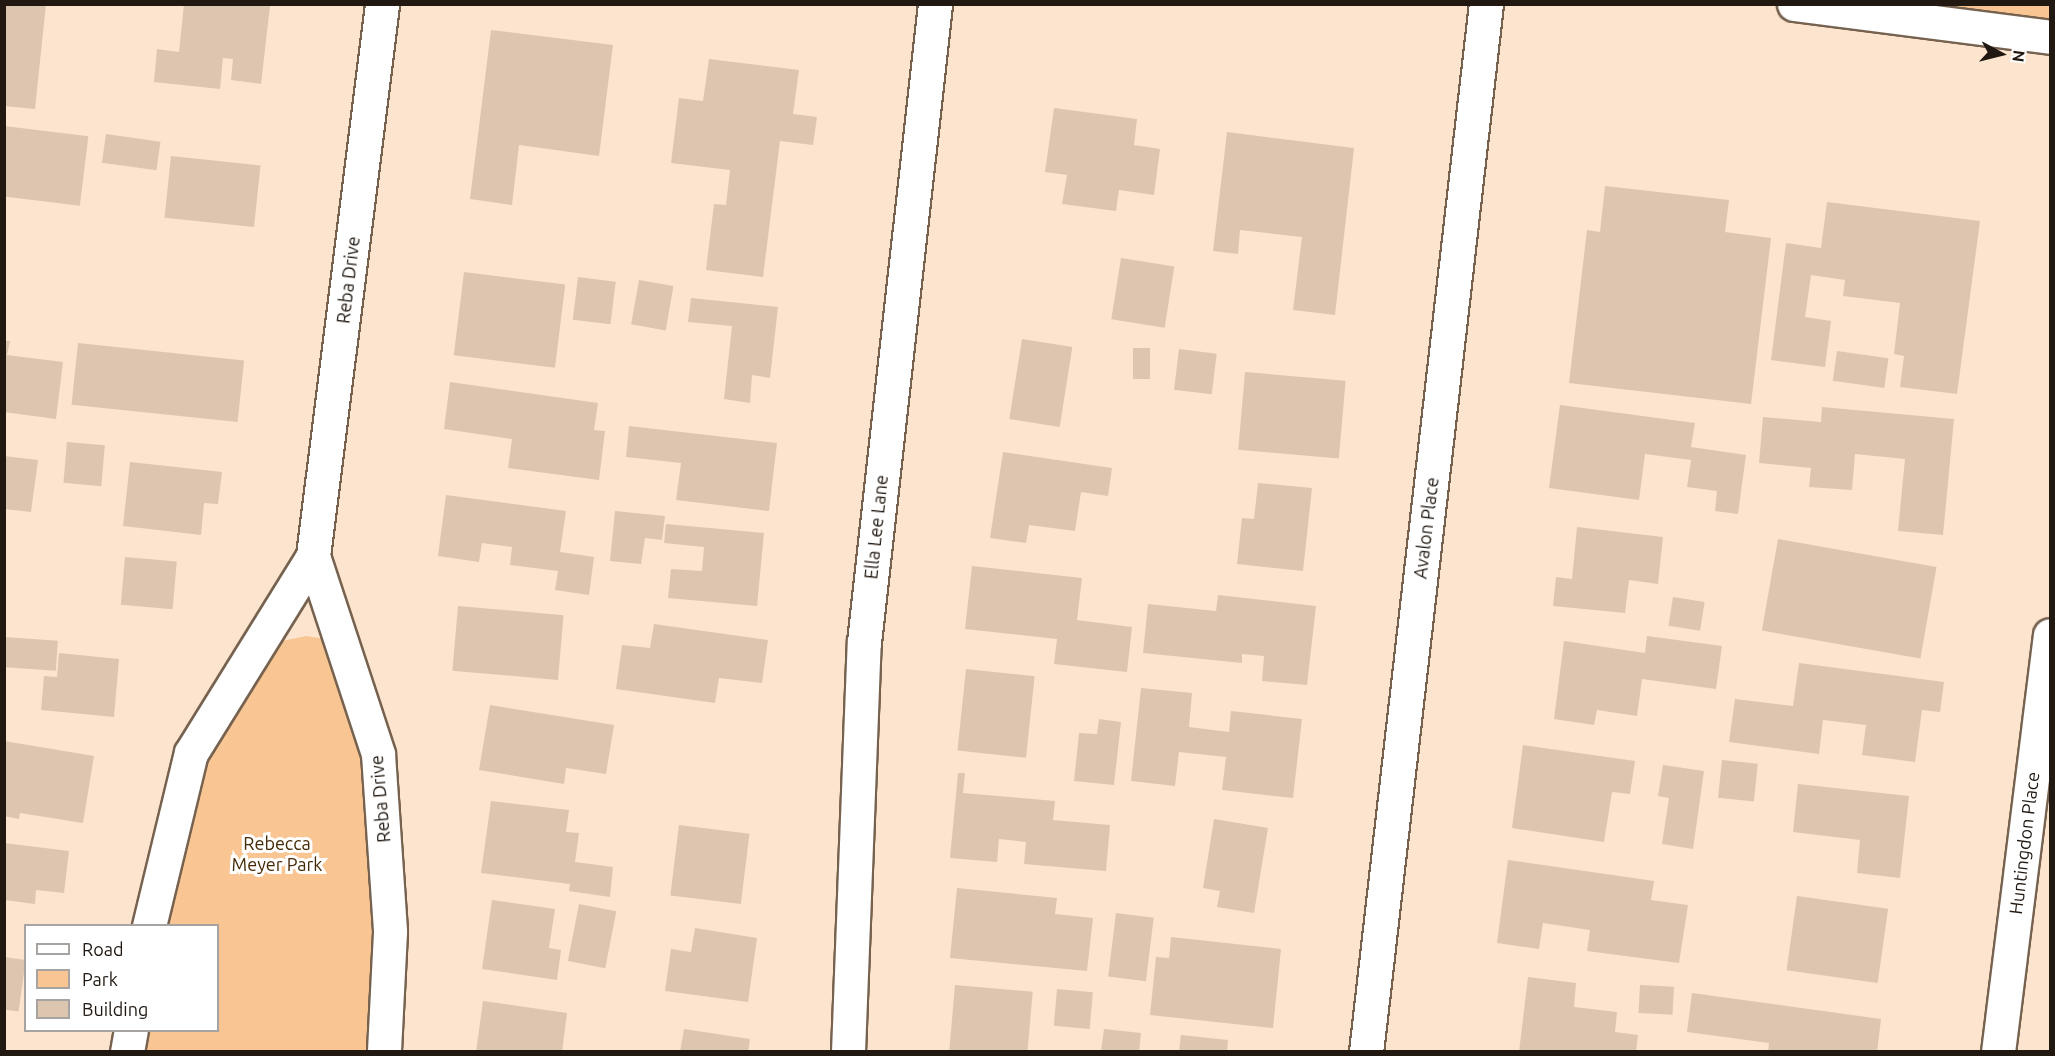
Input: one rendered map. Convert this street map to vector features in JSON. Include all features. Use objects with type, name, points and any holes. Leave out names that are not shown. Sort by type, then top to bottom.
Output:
[{"type":"street","name":"Reba Drive","points":[[150,924],[192,753],[313,556],[382,4]]},
{"type":"street","name":"Ella Lee Lane","points":[[848,1052],[864,642],[935,4]]},
{"type":"street","name":"Avalon Place","points":[[1366,1052],[1486,4]]},
{"type":"street","points":[[1794,4],[2050,37]]},
{"type":"street","name":"Reba Drive","points":[[313,556],[378,754],[390,932],[384,1052]]},
{"type":"street","name":"Huntingdon Place","points":[[1998,1052],[2050,634]]},
{"type":"street","points":[[127,1052],[131,1032]]},
{"type":"green space","points":[[1897,5],[2050,5],[2050,23]]},
{"type":"green space","name":"Rebecca Meyer Park","points":[[306,636],[326,639],[363,757],[375,932],[369,1051],[142,1052],[146,1032],[219,1032],[219,924],[165,924],[206,759],[278,642]]},
{"type":"building","points":[[4,4],[46,4],[35,109],[4,106]]},
{"type":"building","points":[[184,4],[270,6],[261,84],[231,80],[233,59],[223,58],[220,89],[154,82],[157,49],[179,52]]},
{"type":"building","points":[[491,30],[613,45],[599,156],[519,145],[512,205],[470,199]]},
{"type":"building","points":[[709,59],[799,70],[793,114],[817,117],[813,145],[780,141],[763,277],[706,270],[714,204],[726,205],[730,170],[671,163],[679,98],[703,101]]},
{"type":"building","points":[[1054,108],[1137,119],[1134,145],[1160,149],[1154,195],[1119,190],[1116,211],[1062,204],[1067,175],[1045,172]]},
{"type":"building","points":[[4,126],[88,136],[80,206],[4,197]]},
{"type":"building","points":[[1227,132],[1354,148],[1335,315],[1293,310],[1302,237],[1240,230],[1238,254],[1213,251]]},
{"type":"building","points":[[106,134],[160,142],[156,170],[102,163]]},
{"type":"building","points":[[171,156],[261,165],[254,227],[165,218]]},
{"type":"building","points":[[1605,186],[1729,200],[1725,232],[1771,238],[1751,404],[1569,383],[1587,230],[1600,232]]},
{"type":"building","points":[[1827,202],[1980,221],[1957,394],[1900,387],[1904,356],[1894,354],[1900,303],[1843,296],[1845,280],[1811,275],[1805,317],[1831,321],[1825,367],[1771,360],[1786,243],[1821,248]]},
{"type":"building","points":[[1121,258],[1174,266],[1165,328],[1111,319]]},
{"type":"building","points":[[464,272],[565,284],[555,368],[454,355]]},
{"type":"building","points":[[578,277],[616,282],[610,324],[573,320]]},
{"type":"building","points":[[639,280],[673,286],[666,330],[631,324]]},
{"type":"building","points":[[691,298],[778,307],[770,378],[752,375],[750,403],[724,399],[732,326],[688,322]]},
{"type":"building","points":[[1022,339],[1072,347],[1060,427],[1009,419]]},
{"type":"building","points":[[4,341],[10,341],[7,355],[63,362],[56,419],[4,412]]},
{"type":"building","points":[[78,343],[244,360],[238,422],[72,405]]},
{"type":"building","points":[[1133,348],[1150,348],[1150,379],[1133,379]]},
{"type":"building","points":[[1179,349],[1217,354],[1212,394],[1174,390]]},
{"type":"building","points":[[1837,351],[1888,358],[1884,388],[1833,381]]},
{"type":"building","points":[[1245,372],[1346,381],[1339,459],[1238,450]]},
{"type":"building","points":[[450,382],[598,403],[594,430],[605,431],[599,480],[508,468],[512,439],[444,429]]},
{"type":"building","points":[[1560,405],[1695,423],[1691,447],[1746,455],[1738,514],[1715,511],[1717,491],[1687,487],[1691,460],[1645,454],[1639,500],[1549,488]]},
{"type":"building","points":[[1822,407],[1954,419],[1943,535],[1898,531],[1905,459],[1855,454],[1852,490],[1809,487],[1811,468],[1759,463],[1763,417],[1821,422]]},
{"type":"building","points":[[629,426],[777,443],[769,511],[676,500],[681,463],[626,457]]},
{"type":"building","points":[[67,442],[105,445],[101,486],[63,483]]},
{"type":"building","points":[[1003,452],[1112,468],[1108,496],[1081,492],[1075,531],[1029,525],[1026,543],[990,538]]},
{"type":"building","points":[[4,456],[38,460],[31,512],[4,509]]},
{"type":"building","points":[[130,462],[222,472],[218,504],[204,503],[201,535],[123,526]]},
{"type":"building","points":[[1258,483],[1312,488],[1303,571],[1237,564],[1242,518],[1254,519]]},
{"type":"building","points":[[446,495],[566,511],[560,552],[594,557],[589,595],[555,590],[558,571],[510,565],[512,547],[482,543],[479,562],[438,556]]},
{"type":"building","points":[[615,511],[665,516],[662,540],[645,538],[641,564],[610,561]]},
{"type":"building","points":[[666,524],[764,533],[757,606],[668,598],[671,569],[702,571],[704,547],[664,543]]},
{"type":"building","points":[[1577,527],[1663,537],[1658,584],[1629,580],[1625,613],[1553,606],[1556,577],[1572,579]]},
{"type":"building","points":[[1778,539],[1937,567],[1920,659],[1762,631]]},
{"type":"building","points":[[125,557],[177,562],[173,609],[121,605]]},
{"type":"building","points":[[972,566],[1082,578],[1077,620],[1132,627],[1127,672],[1054,664],[1057,639],[965,629]]},
{"type":"building","points":[[1218,595],[1316,606],[1307,685],[1262,681],[1264,656],[1242,654],[1242,663],[1143,653],[1148,604],[1216,611]]},
{"type":"building","points":[[1673,597],[1705,602],[1700,631],[1668,626]]},
{"type":"building","points":[[458,606],[564,615],[558,680],[452,671]]},
{"type":"building","points":[[654,624],[768,640],[762,683],[719,678],[715,703],[616,689],[622,645],[650,648]]},
{"type":"building","points":[[1647,636],[1722,646],[1716,689],[1642,679],[1637,716],[1597,710],[1594,725],[1554,719],[1564,641],[1645,653]]},
{"type":"building","points":[[4,637],[58,641],[56,671],[4,667]]},
{"type":"building","points":[[59,653],[119,659],[114,717],[41,710],[44,676],[57,677]]},
{"type":"building","points":[[1799,663],[1944,682],[1940,712],[1922,710],[1915,762],[1862,755],[1866,725],[1823,720],[1819,754],[1729,742],[1735,699],[1793,706]]},
{"type":"building","points":[[966,669],[1035,676],[1026,758],[957,751]]},
{"type":"building","points":[[1141,688],[1192,693],[1189,727],[1229,732],[1231,711],[1302,719],[1293,798],[1222,790],[1226,757],[1179,752],[1175,786],[1131,781]]},
{"type":"building","points":[[490,705],[614,725],[606,774],[566,768],[564,784],[479,770]]},
{"type":"building","points":[[1099,719],[1121,722],[1114,785],[1074,781],[1079,733],[1097,734]]},
{"type":"building","points":[[4,741],[94,756],[83,823],[20,813],[19,819],[4,816]]},
{"type":"building","points":[[1523,745],[1635,761],[1630,794],[1612,792],[1604,842],[1512,828]]},
{"type":"building","points":[[1722,760],[1758,764],[1754,802],[1718,798]]},
{"type":"building","points":[[1663,765],[1704,771],[1693,849],[1662,844],[1669,798],[1658,796]]},
{"type":"building","points":[[958,773],[965,773],[963,793],[1055,801],[1053,820],[1110,825],[1106,871],[1024,864],[1026,842],[999,839],[997,862],[950,858]]},
{"type":"building","points":[[1798,784],[1909,796],[1900,878],[1857,873],[1860,840],[1793,832]]},
{"type":"building","points":[[491,801],[569,810],[566,832],[579,833],[575,862],[613,867],[610,897],[569,891],[570,884],[481,873]]},
{"type":"building","points":[[1214,819],[1268,828],[1254,913],[1217,907],[1220,891],[1203,888]]},
{"type":"building","points":[[679,825],[749,834],[741,904],[670,895]]},
{"type":"building","points":[[4,843],[69,851],[64,893],[36,890],[35,904],[4,900]]},
{"type":"building","points":[[1508,860],[1654,881],[1651,900],[1688,905],[1679,963],[1587,951],[1590,930],[1543,923],[1539,949],[1497,943]]},
{"type":"building","points":[[957,888],[1057,898],[1055,914],[1093,918],[1087,971],[950,958]]},
{"type":"building","points":[[1797,896],[1888,909],[1878,983],[1787,970]]},
{"type":"building","points":[[492,900],[555,909],[549,948],[561,950],[557,980],[482,969]]},
{"type":"building","points":[[579,904],[616,911],[605,968],[568,961]]},
{"type":"building","points":[[1116,913],[1154,918],[1146,981],[1108,977]]},
{"type":"building","points":[[695,928],[757,938],[748,1002],[665,991],[671,949],[691,952]]},
{"type":"building","points":[[1171,937],[1281,949],[1273,1028],[1150,1015],[1156,957],[1169,958]]},
{"type":"building","points":[[4,957],[24,960],[19,1012],[4,1010]]},
{"type":"building","points":[[1528,977],[1576,983],[1574,1007],[1617,1012],[1615,1032],[1638,1035],[1636,1052],[1519,1052]]},
{"type":"building","points":[[955,985],[1033,992],[1027,1052],[949,1052]]},
{"type":"building","points":[[1640,985],[1674,987],[1672,1015],[1639,1013]]},
{"type":"building","points":[[1057,989],[1093,992],[1090,1029],[1054,1026]]},
{"type":"building","points":[[1692,993],[1881,1019],[1877,1052],[1768,1052],[1769,1043],[1687,1032]]},
{"type":"building","points":[[483,1001],[567,1013],[562,1052],[476,1052]]},
{"type":"building","points":[[684,1029],[750,1039],[748,1052],[680,1052]]},
{"type":"building","points":[[1104,1029],[1141,1033],[1139,1052],[1101,1052]]},
{"type":"building","points":[[1181,1035],[1228,1040],[1227,1052],[1179,1052]]}]
